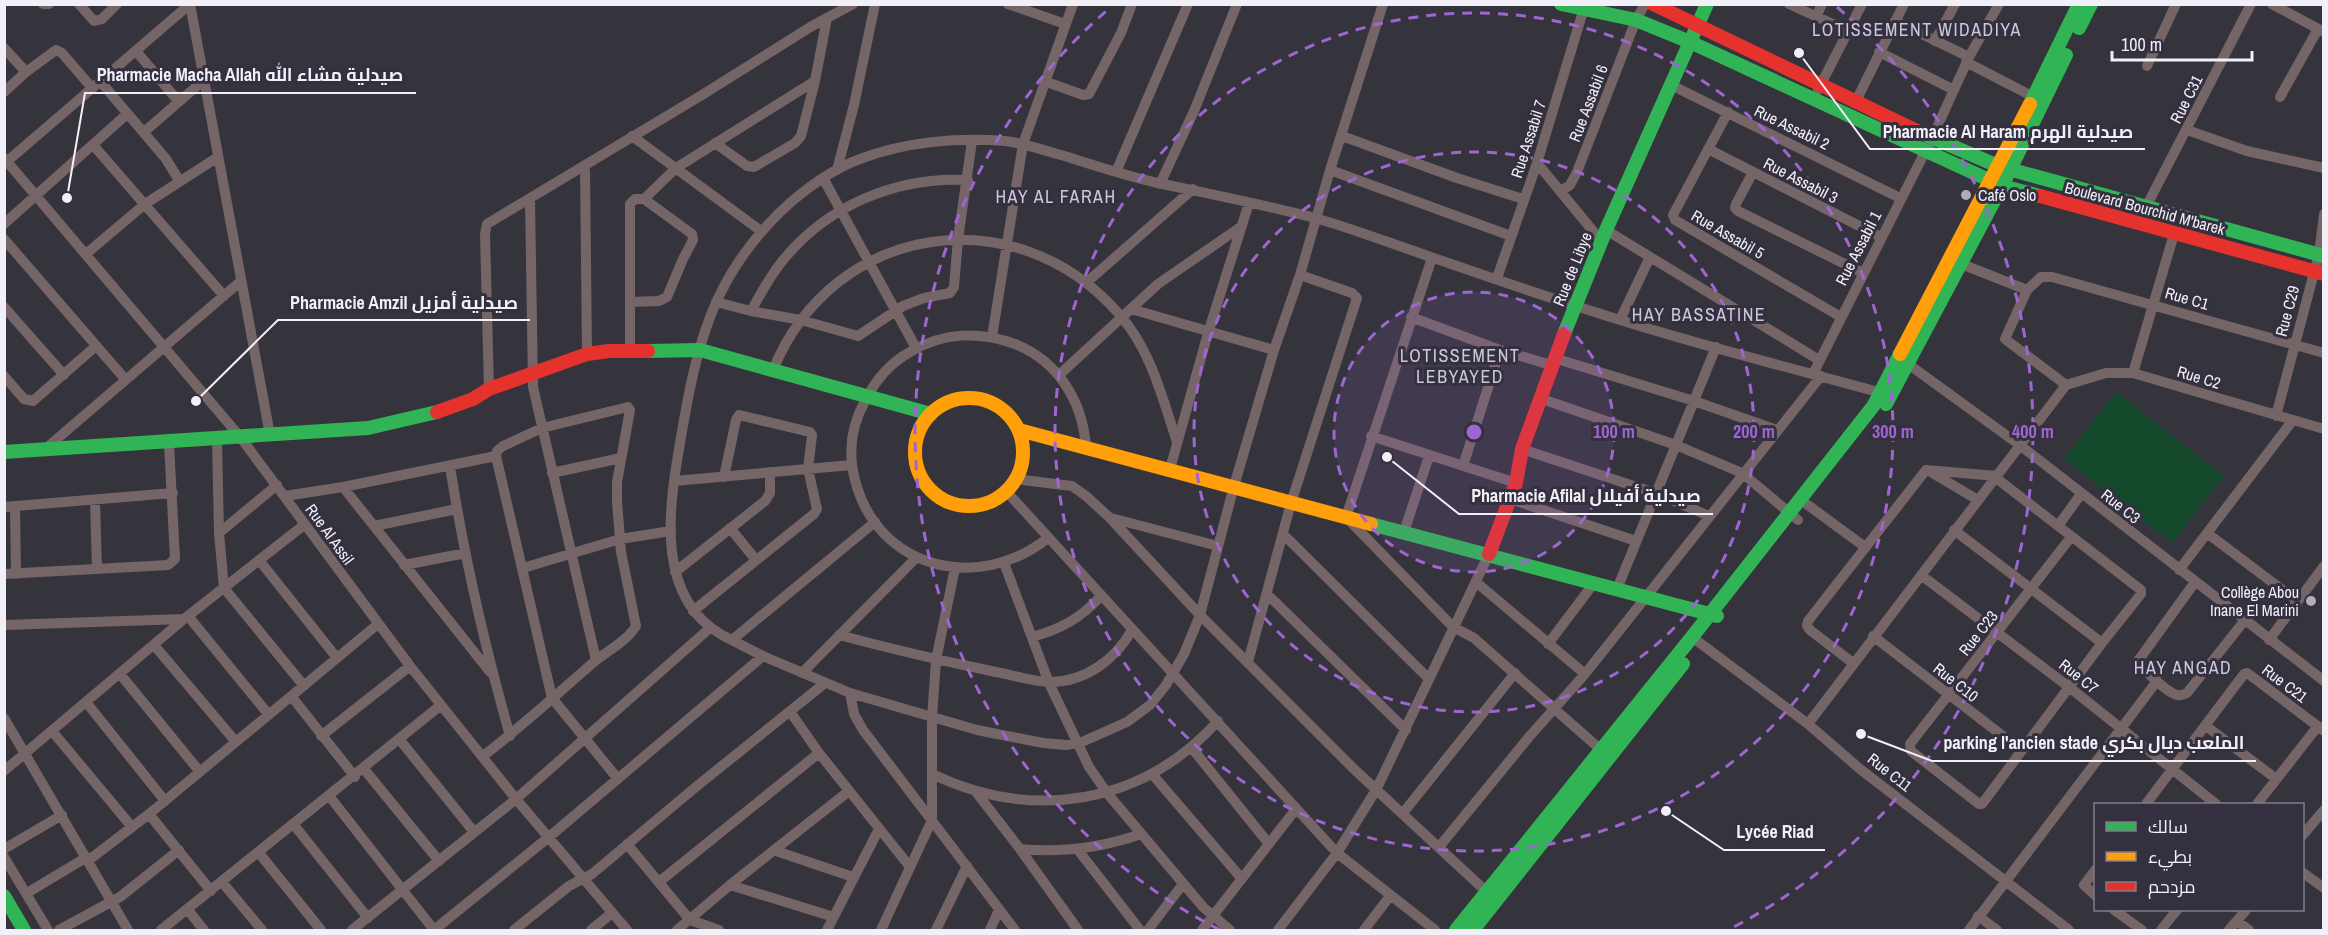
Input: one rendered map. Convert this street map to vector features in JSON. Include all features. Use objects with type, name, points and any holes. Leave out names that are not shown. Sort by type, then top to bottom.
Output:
[{"type":"main road","name":"Boulevard Bourchid M'barek","points":[[1562,4],[1636,20],[1690,42],[1924,152],[1996,183],[2318,273]]},
{"type":"main road","name":"Boulevard Bourchid M'barek","points":[[1653,4],[1932,138],[2004,167],[2321,255]]},
{"type":"main road","name":"Rue de Libye","points":[[1489,554],[1516,483],[1522,449],[1552,361],[1604,236],[1707,4]]},
{"type":"main road","points":[[2004,167],[2032,96],[2079,4]]},
{"type":"main road","points":[[1456,930],[1492,897],[1805,503],[1886,394],[2091,4]]},
{"type":"main road","points":[[2152,208],[2153,228]]},
{"type":"main road","points":[[4,452],[168,443],[368,428],[415,419],[461,404],[489,389],[587,354],[630,350],[700,350],[931,414]]},
{"type":"main road","points":[[981,399],[1005,412],[1019,430],[1023,458],[1015,479],[1006,491],[991,501],[967,505],[948,501],[929,487],[917,465],[916,447],[921,429],[931,414],[939,407],[954,400],[981,399]]},
{"type":"main road","points":[[1019,430],[1086,446],[1715,616]]},
{"type":"main road","points":[[1473,930],[1492,897],[1600,749],[1696,640]]},
{"type":"main road","points":[[4,896],[24,930]]},
{"type":"main road","points":[[4,918],[12,930]]},
{"type":"street","points":[[43,4],[49,4]]},
{"type":"street","points":[[79,4],[94,21],[102,19],[117,4]]},
{"type":"street","points":[[5,161],[190,4]]},
{"type":"street","points":[[190,4],[270,435]]},
{"type":"street","points":[[489,389],[485,230],[488,224],[494,218],[530,199],[853,4]]},
{"type":"street","points":[[837,170],[875,4]]},
{"type":"street","points":[[1008,4],[1065,24]]},
{"type":"street","points":[[992,337],[1023,144],[1073,4]]},
{"type":"street","points":[[1044,81],[1083,95],[1089,94],[1121,33],[1132,4]]},
{"type":"street","points":[[1116,172],[1188,4]]},
{"type":"street","points":[[1160,184],[1194,111],[1237,4]]},
{"type":"street","points":[[1383,4],[1330,170],[1316,219],[1300,275],[1274,350],[1234,486],[1200,615],[1173,675],[1159,695],[1142,712],[1110,731],[1078,743],[1062,745],[977,730],[850,693],[825,683],[732,640],[710,628],[693,611],[679,589],[675,572],[671,531],[674,481],[684,421],[700,350],[716,302],[729,273],[761,231],[798,196],[823,178],[855,160],[897,148],[927,143],[972,141],[1004,141],[1023,144],[1160,184],[1193,189],[1316,219],[1620,320],[1886,394]]},
{"type":"street","name":"Rue Assabil 6","points":[[1561,191],[1570,185],[1577,172],[1636,20],[1646,4]]},
{"type":"street","points":[[1789,4],[1848,32]]},
{"type":"street","points":[[1816,17],[1822,4]]},
{"type":"street","points":[[1813,100],[1862,4]]},
{"type":"street","points":[[1856,101],[1904,4]]},
{"type":"street","points":[[1935,41],[1955,4]]},
{"type":"street","name":"Rue Assabil 1","points":[[1439,847],[1646,598],[1817,375],[1819,360],[1840,317],[1932,138],[1968,60],[1999,4]]},
{"type":"street","points":[[2147,66],[2176,4]]},
{"type":"street","name":"Rue C31","points":[[2152,208],[2187,130],[2251,4]]},
{"type":"street","points":[[2272,4],[2321,30],[2280,97]]},
{"type":"street","name":"Rue Assabil 7","points":[[1497,278],[1537,163],[1584,8]]},
{"type":"street","points":[[715,143],[747,166],[754,167],[795,143],[803,131],[827,18]]},
{"type":"street","points":[[1895,21],[2032,96]]},
{"type":"street","points":[[4,48],[26,72]]},
{"type":"street","points":[[4,92],[51,52],[58,50],[128,114],[179,180]]},
{"type":"street","points":[[136,51],[179,102]]},
{"type":"street","points":[[1879,52],[1954,90]]},
{"type":"street","points":[[144,132],[204,80]]},
{"type":"street","points":[[644,199],[676,168],[815,81]]},
{"type":"street","name":"Rue Assabil 2","points":[[1671,85],[1900,198]]},
{"type":"street","name":"Rue Assabil 5","points":[[1728,112],[1673,215],[1675,220],[1840,317]]},
{"type":"street","points":[[4,224],[128,114]]},
{"type":"street","points":[[2187,130],[2247,151],[2324,168]]},
{"type":"street","points":[[632,136],[761,231]]},
{"type":"street","points":[[1342,136],[1457,178],[1523,199]]},
{"type":"street","points":[[716,302],[801,320],[858,336],[896,310],[917,300],[951,292],[954,287],[958,239],[972,141]]},
{"type":"street","points":[[93,146],[224,296]]},
{"type":"street","name":"Rue Assabil 3","points":[[1708,149],[1881,237]]},
{"type":"street","points":[[87,253],[145,204],[218,157]]},
{"type":"street","name":"Rue Al Assil","points":[[5,161],[87,253],[241,438],[410,666],[516,799],[627,930]]},
{"type":"street","points":[[1537,163],[1604,236],[1650,257],[1819,360]]},
{"type":"street","points":[[585,166],[587,354]]},
{"type":"street","points":[[1330,170],[1511,236]]},
{"type":"street","points":[[1753,172],[1736,204],[1738,211],[1863,273]]},
{"type":"street","points":[[823,178],[916,348]]},
{"type":"street","points":[[751,311],[770,278],[787,256],[813,230],[841,209],[880,192],[909,184],[938,180],[968,180]]},
{"type":"street","points":[[1087,282],[1193,189]]},
{"type":"street","points":[[530,199],[533,387],[596,660]]},
{"type":"street","points":[[630,350],[630,204],[634,199],[644,199],[692,234],[693,240],[682,259],[668,297],[659,302],[631,302]]},
{"type":"street","points":[[1170,469],[1208,333],[1249,203]]},
{"type":"street","name":"Rue C29","points":[[2276,416],[2294,344],[2318,273],[2324,213]]},
{"type":"street","points":[[1059,375],[1169,275],[1242,226]]},
{"type":"street","points":[[2133,373],[2174,234]]},
{"type":"street","points":[[4,238],[125,379]]},
{"type":"street","points":[[773,370],[787,338],[801,320],[834,285],[868,261],[912,245],[958,239],[1006,244],[1048,259],[1087,282],[1123,318],[1145,352],[1177,442]]},
{"type":"street","points":[[1620,320],[1650,257]]},
{"type":"street","points":[[1432,258],[1346,517],[1453,627],[1474,638],[1600,749]]},
{"type":"street","points":[[1808,724],[2066,385],[2005,339],[2027,290],[1954,261]]},
{"type":"street","points":[[1248,662],[1291,503],[1357,298],[1352,293],[1300,275]]},
{"type":"street","name":"Rue C1","points":[[2027,290],[2041,277],[2052,277],[2324,353]]},
{"type":"street","points":[[44,450],[241,281]]},
{"type":"street","points":[[4,308],[64,375]]},
{"type":"street","points":[[1131,309],[1208,333],[1274,350]]},
{"type":"street","points":[[1411,317],[1500,350],[1552,361],[1694,401],[1777,430]]},
{"type":"street","points":[[1047,538],[1027,552],[1005,563],[980,568],[955,568],[917,557],[890,538],[875,522],[862,500],[852,465],[851,446],[854,426],[867,397],[883,374],[899,359],[916,348],[948,337],[970,335],[992,337],[1035,353],[1059,375],[1079,409],[1086,446]]},
{"type":"street","points":[[4,376],[24,399],[33,401],[96,346]]},
{"type":"street","points":[[1617,590],[1716,347]]},
{"type":"street","points":[[1463,466],[1500,350]]},
{"type":"street","name":"Rue C3","points":[[1904,361],[2020,446],[2324,681]]},
{"type":"street","name":"Rue C2","points":[[2066,385],[2106,373],[2133,373],[2324,429]]},
{"type":"street","points":[[1539,398],[1676,446],[1742,473],[1794,517]]},
{"type":"street","points":[[483,756],[510,736],[552,698],[596,660],[631,632],[636,626],[626,585],[620,539],[617,482],[630,410],[628,407],[542,428],[502,446],[496,456],[552,698],[618,779]]},
{"type":"street","points":[[693,611],[816,512],[817,506],[808,469],[811,433],[742,414],[736,420],[724,477]]},
{"type":"street","points":[[2179,570],[2293,420]]},
{"type":"street","points":[[1371,436],[1516,483]]},
{"type":"street","points":[[217,439],[219,533],[224,588],[304,686]]},
{"type":"street","points":[[4,574],[173,563],[175,559],[168,443]]},
{"type":"street","points":[[1522,449],[1655,493],[1709,516]]},
{"type":"street","points":[[285,496],[343,487],[496,456]]},
{"type":"street","points":[[1404,532],[1430,456]]},
{"type":"street","points":[[552,473],[621,458]]},
{"type":"street","points":[[674,481],[852,465]]},
{"type":"street","points":[[450,466],[466,553],[493,675],[510,736]]},
{"type":"street","points":[[1926,470],[1997,477],[2141,590],[2141,594],[2021,750]]},
{"type":"street","points":[[1926,470],[1978,500]]},
{"type":"street","points":[[1853,663],[1807,626],[1808,621],[1926,470]]},
{"type":"street","points":[[675,572],[769,496],[770,472]]},
{"type":"street","points":[[1015,479],[1071,486],[1086,496],[1110,518],[1200,615],[1376,790],[1492,897]]},
{"type":"street","points":[[219,533],[277,485]]},
{"type":"street","points":[[343,487],[493,675]]},
{"type":"street","points":[[1006,491],[1337,853],[1435,930]]},
{"type":"street","points":[[16,573],[10,506],[172,493]]},
{"type":"street","points":[[2058,526],[2081,494]]},
{"type":"street","points":[[1510,499],[1636,541]]},
{"type":"street","points":[[95,500],[97,569]]},
{"type":"street","points":[[1805,503],[1865,547]]},
{"type":"street","points":[[374,526],[457,508]]},
{"type":"street","points":[[1110,518],[1218,546]]},
{"type":"street","points":[[732,640],[875,522]]},
{"type":"street","points":[[4,771],[186,618],[304,525]]},
{"type":"street","points":[[730,528],[756,560]]},
{"type":"street","points":[[1954,530],[2102,643]]},
{"type":"street","points":[[523,568],[620,539],[671,531]]},
{"type":"street","points":[[2207,533],[2297,601]]},
{"type":"street","points":[[1283,534],[1429,679]]},
{"type":"street","name":"Rue C23","points":[[2021,750],[1980,804],[1909,748],[2072,537]]},
{"type":"street","points":[[404,565],[466,553]]},
{"type":"street","points":[[1278,930],[1337,853],[1376,790],[1489,554]]},
{"type":"street","points":[[802,673],[917,557]]},
{"type":"street","points":[[259,560],[337,658]]},
{"type":"street","points":[[1005,563],[1049,682],[1089,767],[1107,793],[1183,884],[1213,916],[1230,930]]},
{"type":"street","points":[[2269,640],[2324,566]]},
{"type":"street","points":[[881,930],[932,820],[932,718],[936,660],[955,568]]},
{"type":"street","name":"Rue C7","points":[[1921,575],[2069,687],[2215,803]]},
{"type":"street","points":[[1476,582],[1585,674]]},
{"type":"street","points":[[2195,582],[2138,661],[2157,681],[2176,695],[2181,696],[2187,693],[2245,620]]},
{"type":"street","points":[[1548,644],[1594,583]]},
{"type":"street","points":[[1267,594],[1406,730]]},
{"type":"street","points":[[1032,637],[1052,632],[1070,623],[1087,611],[1101,596]]},
{"type":"street","points":[[4,625],[186,618]]},
{"type":"street","points":[[186,618],[269,715]]},
{"type":"street","points":[[27,893],[88,858],[149,814],[378,624]]},
{"type":"street","points":[[352,930],[516,799],[710,628]]},
{"type":"street","points":[[839,635],[936,660],[1049,682],[1078,677],[1097,668],[1119,650],[1132,630]]},
{"type":"street","name":"Rue C10","points":[[1874,636],[2021,750]]},
{"type":"street","name":"Rue C11","points":[[1696,640],[1808,724],[1860,769],[2069,930]]},
{"type":"street","points":[[154,645],[237,742]]},
{"type":"street","points":[[330,797],[434,930],[549,837],[763,656]]},
{"type":"street","points":[[321,735],[410,666]]},
{"type":"street","points":[[1403,813],[1515,673]]},
{"type":"street","name":"Rue C21","points":[[2147,803],[2244,674],[2247,673],[2320,729]]},
{"type":"street","points":[[120,674],[200,772]]},
{"type":"street","points":[[1969,930],[2157,681]]},
{"type":"street","points":[[514,930],[569,886],[584,879],[791,713],[825,683]]},
{"type":"street","points":[[850,693],[854,714],[862,730],[1015,930]]},
{"type":"street","points":[[292,697],[355,777]]},
{"type":"street","points":[[86,702],[165,801]]},
{"type":"street","points":[[161,930],[355,777],[441,705]]},
{"type":"street","points":[[791,713],[819,753],[910,867]]},
{"type":"street","points":[[4,718],[88,858],[128,930]]},
{"type":"street","points":[[932,774],[976,792],[1017,800],[1078,799],[1107,793],[1152,774],[1191,747],[1218,721]]},
{"type":"street","points":[[2206,726],[2275,778]]},
{"type":"street","points":[[2258,803],[2275,778],[2320,729]]},
{"type":"street","points":[[52,731],[132,827]]},
{"type":"street","points":[[400,740],[474,832]]},
{"type":"street","points":[[1191,747],[1269,844]]},
{"type":"street","points":[[659,882],[819,753]]},
{"type":"street","points":[[364,769],[439,861]]},
{"type":"street","points":[[1152,774],[1242,879]]},
{"type":"street","points":[[677,930],[849,791]]},
{"type":"street","points":[[976,792],[1078,930]]},
{"type":"street","points":[[1202,930],[1296,809]]},
{"type":"street","points":[[2304,834],[2323,813]]},
{"type":"street","points":[[149,814],[211,891]]},
{"type":"street","points":[[4,849],[62,815]]},
{"type":"street","points":[[294,825],[368,918]]},
{"type":"street","points":[[827,930],[879,829]]},
{"type":"street","points":[[1020,849],[1049,851],[1078,849],[1110,844],[1141,834]]},
{"type":"street","points":[[627,844],[690,920],[719,930]]},
{"type":"street","points":[[1078,849],[1140,930]]},
{"type":"street","points":[[59,930],[120,897],[179,850]]},
{"type":"street","points":[[776,851],[853,877]]},
{"type":"street","points":[[259,853],[321,930]]},
{"type":"street","points":[[4,856],[48,930]]},
{"type":"street","points":[[936,930],[967,866]]},
{"type":"street","points":[[2094,872],[2084,885],[2094,894]]},
{"type":"street","points":[[2304,873],[2324,888]]},
{"type":"street","points":[[222,882],[262,930]]},
{"type":"street","points":[[1148,930],[1183,884]]},
{"type":"street","points":[[730,885],[834,916]]},
{"type":"street","points":[[1364,930],[1390,896]]},
{"type":"street","points":[[187,909],[204,930]]},
{"type":"street","points":[[990,930],[999,910]]},
{"type":"street","points":[[2117,911],[2142,930]]},
{"type":"street","points":[[2161,930],[2175,911]]},
{"type":"street","points":[[2229,930],[2244,911]]},
{"type":"street","points":[[591,930],[612,913]]},
{"type":"street","points":[[1978,916],[1997,930]]},
{"type":"street","points":[[2237,921],[2249,930]]},
{"type":"green space","points":[[2116,392],[2224,476],[2172,543],[2064,459]]},
{"type":"traffic: fast","points":[[1561,4],[1636,20],[1690,42],[2002,186],[2040,196]]},
{"type":"traffic: fast","points":[[1564,334],[1606,230],[1707,4]]},
{"type":"traffic: fast","points":[[2030,104],[2079,4]]},
{"type":"traffic: fast","points":[[2079,28],[2091,4]]},
{"type":"traffic: fast","points":[[1886,404],[2002,186],[2066,55]]},
{"type":"traffic: fast","points":[[1917,131],[1998,166],[2324,256]]},
{"type":"traffic: fast","points":[[648,351],[700,350],[931,414]]},
{"type":"traffic: fast","points":[[1456,930],[1692,637],[1874,405],[1900,354]]},
{"type":"traffic: fast","points":[[4,452],[368,428],[437,412]]},
{"type":"traffic: fast","points":[[1371,524],[1717,616]]},
{"type":"traffic: fast","points":[[1473,930],[1683,664]]},
{"type":"traffic: fast","points":[[4,896],[24,930]]},
{"type":"traffic: slow","points":[[1900,354],[2030,104]]},
{"type":"traffic: slow","points":[[969,398],[990,402],[1007,414],[1019,431],[1023,452],[1019,473],[1007,490],[990,502],[969,506],[948,502],[931,490],[919,473],[915,452],[919,431],[931,414],[948,402],[969,398]]},
{"type":"traffic: slow","points":[[1019,430],[1371,524]]},
{"type":"traffic: jam","points":[[1653,4],[1917,131]]},
{"type":"traffic: jam","points":[[2040,196],[2324,274]]},
{"type":"traffic: jam","points":[[1489,554],[1516,483],[1522,449],[1564,334]]},
{"type":"traffic: jam","points":[[437,412],[473,399],[489,389],[587,354],[609,351],[648,351]]},
{"type":"place","name":"Pharmacie Al Haram صيدلية الهرم","points":[[1799,53]]},
{"type":"place","name":"Café Oslo","points":[[1966,195]]},
{"type":"place","name":"Pharmacie Macha Allah صيدلية مشاء الله","points":[[67,198]]},
{"type":"place","name":"Pharmacie Amzil صيدلية أمزيل","points":[[196,401]]},
{"type":"place","name":"Pharmacie Afilal صيدلية أفيلال","points":[[1387,457]]},
{"type":"place","name":"Collège Abou Inane El Marini","points":[[2311,601]]},
{"type":"place","name":"parking l'ancien stade الملعب ديال بكري","points":[[1861,734]]},
{"type":"place","name":"Lycée Riad","points":[[1666,811]]},
{"type":"district","name":"LOTISSEMENT WIDADIYA","points":[[1917,29]]},
{"type":"district","name":"HAY AL FARAH","points":[[1056,196]]},
{"type":"district","name":"HAY BASSATINE","points":[[1699,314]]},
{"type":"district","name":"LOTISSEMENT LEBYAYED","points":[[1460,365]]},
{"type":"district","name":"HAY ANGAD","points":[[2183,667]]}]
